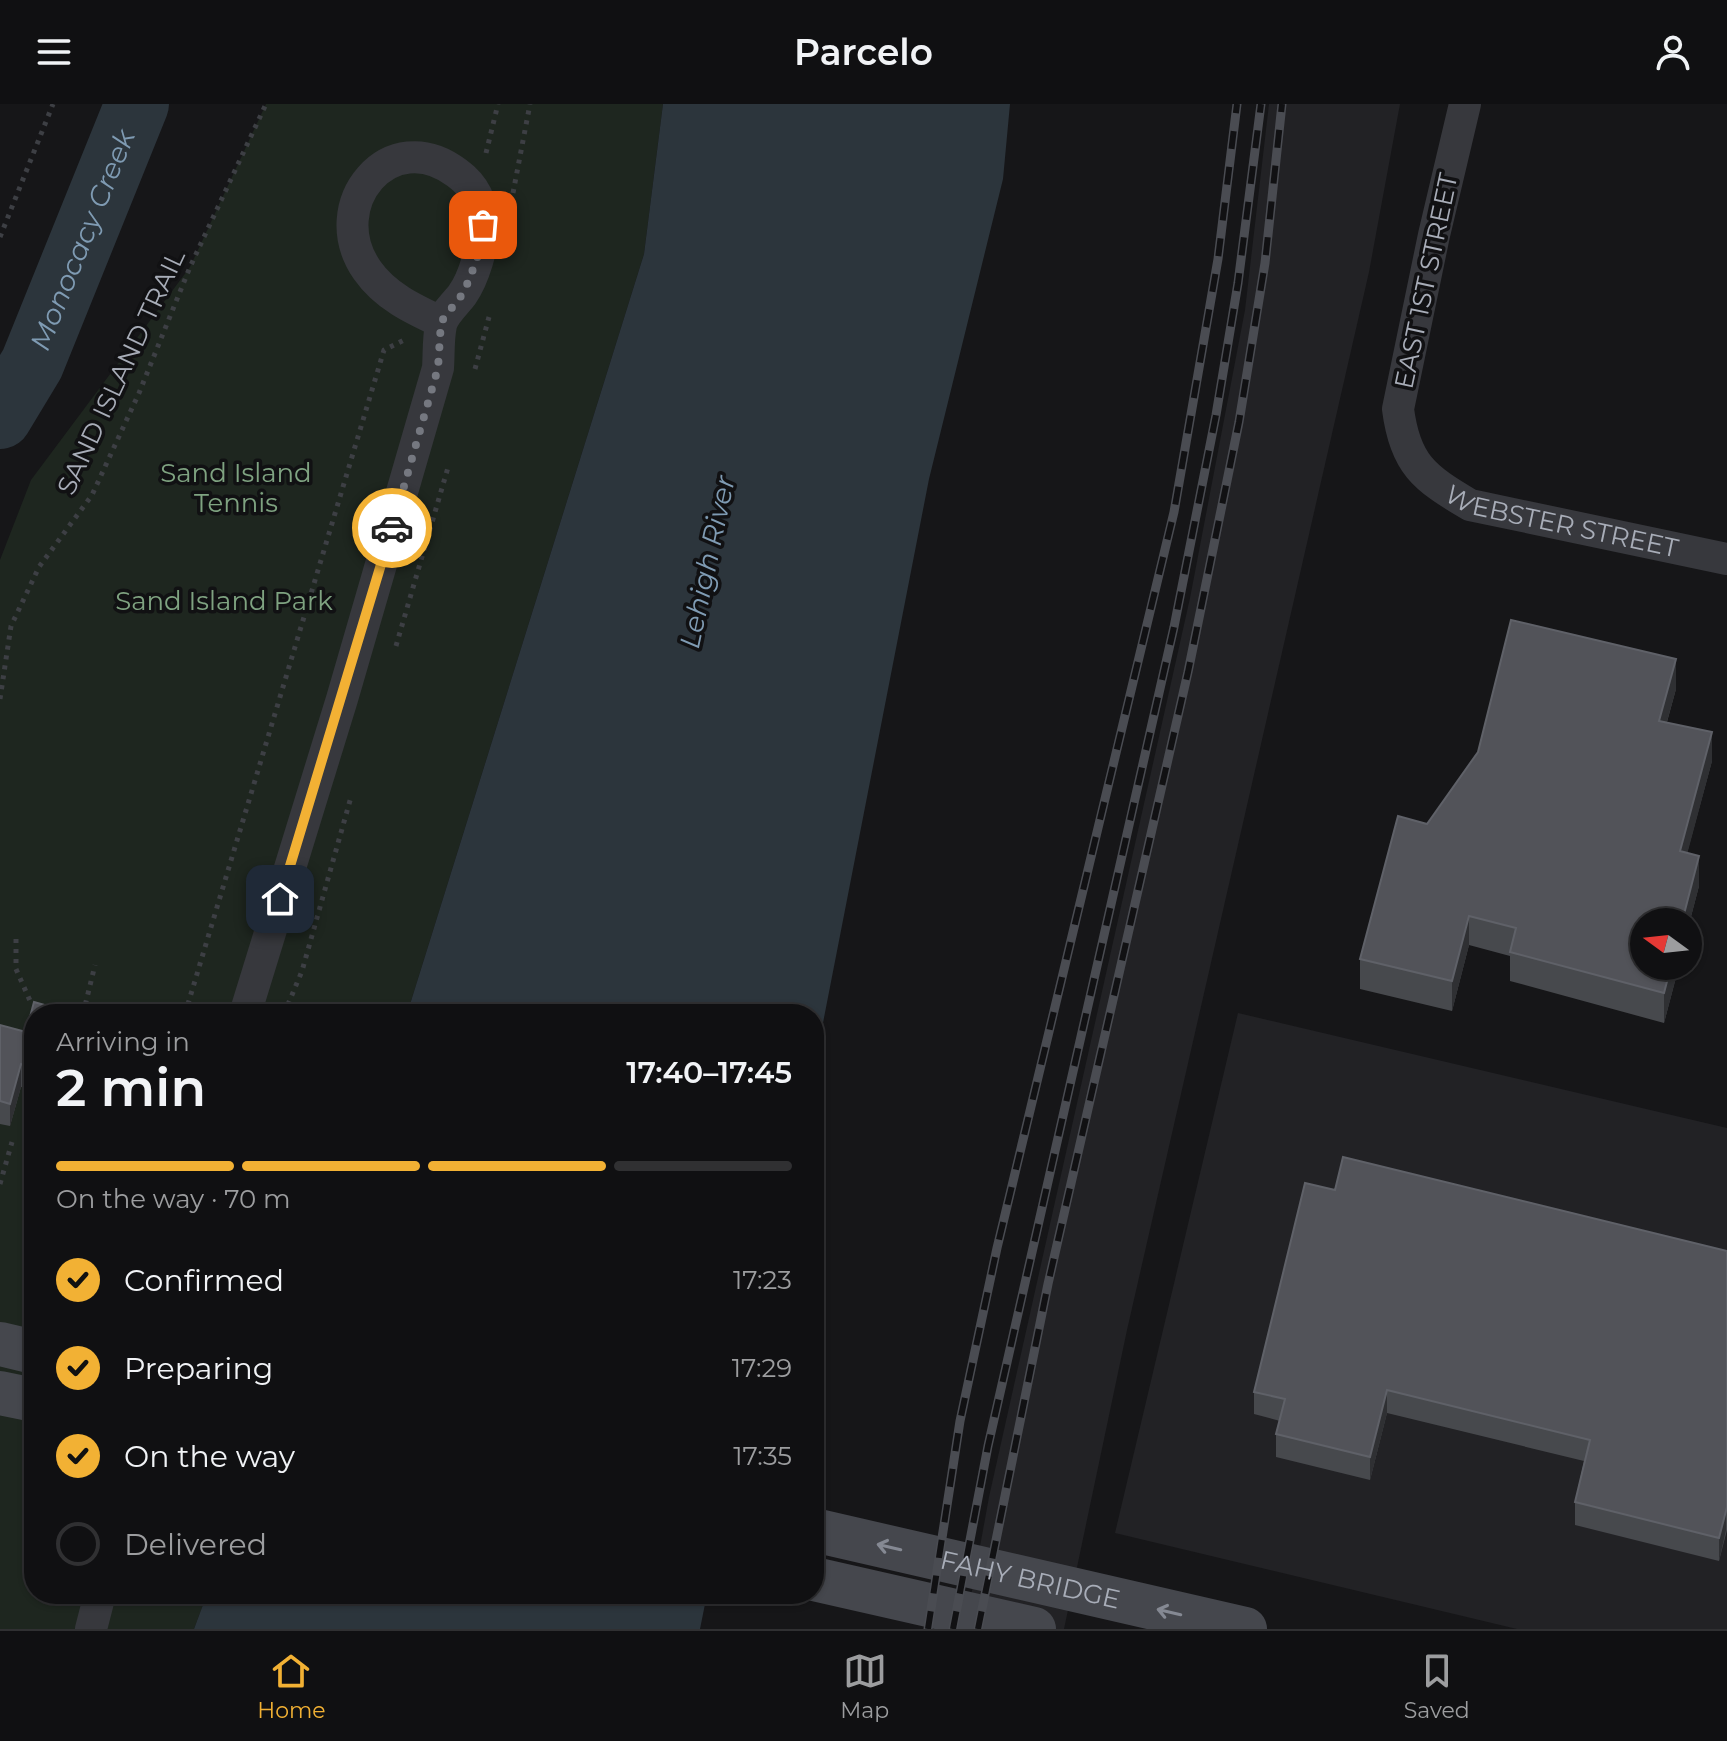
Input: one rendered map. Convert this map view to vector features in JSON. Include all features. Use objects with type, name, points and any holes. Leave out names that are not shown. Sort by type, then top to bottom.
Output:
[{"type":"main road","points":[[0,1344],[24,1350]]},
{"type":"main road","points":[[0,1393],[24,1398]]},
{"type":"main road","name":"FAHY BRIDGE","points":[[824,1532],[1245,1629]]},
{"type":"main road","name":"FAHY BRIDGE","points":[[824,1581],[1034,1629]]},
{"type":"street","name":"EAST 1ST STREET","points":[[1411,458],[1401,434],[1398,409],[1465,104]]},
{"type":"street","points":[[248,1004],[342,699],[438,368],[441,322],[464,292],[477,259],[483,225],[475,188],[455,171],[435,161],[397,159],[376,171],[360,189],[353,212],[353,232],[358,253],[367,270],[394,297],[441,322]]},
{"type":"street","name":"WEBSTER STREET","points":[[1411,458],[1437,485],[1470,505],[1727,559]]},
{"type":"street","points":[[91,1629],[97,1604]]},
{"type":"path","points":[[0,237],[53,104]]},
{"type":"path","name":"SAND ISLAND TRAIL","points":[[0,699],[11,626],[39,567],[92,495],[139,393],[190,267],[266,104]]},
{"type":"path","points":[[475,188],[498,104]]},
{"type":"path","points":[[188,1004],[384,350],[441,322]]},
{"type":"path","points":[[16,939],[16,969],[31,1003],[34,1004]]},
{"type":"path","points":[[85,1004],[95,965]]},
{"type":"path","points":[[0,1184],[12,1142]]},
{"type":"shaded area","points":[[1269,104],[1400,104],[1369,272],[1127,1330],[1064,1629],[965,1629],[989,1497],[1190,598],[1245,310]]},
{"type":"shaded area","points":[[1238,1013],[1727,1128],[1727,1629],[1517,1629],[1115,1533]]},
{"type":"green space","name":"Sand Island Park","points":[[266,104],[663,104],[644,254],[410,1004],[24,1004],[24,1604],[203,1604],[194,1629],[0,1629],[0,560],[31,480],[190,267]]},
{"type":"water","name":"Lehigh River","points":[[663,104],[1010,104],[1003,179],[929,479],[824,1018],[824,1004],[410,1004],[644,254]]},
{"type":"water","points":[[203,1604],[705,1604],[700,1629],[194,1629]]},
{"type":"building","points":[[1511,620],[1676,659],[1659,721],[1712,732],[1680,851],[1699,856],[1686,908],[1630,908],[1630,980],[1667,980],[1664,993],[1510,952],[1516,928],[1469,916],[1452,981],[1360,959],[1398,816],[1427,824],[1478,752]]},
{"type":"building","points":[[0,1025],[24,1031],[24,1065],[21,1064],[10,1104],[0,1101]]},
{"type":"building","points":[[1343,1157],[1727,1251],[1727,1507],[1719,1538],[1575,1502],[1590,1440],[1387,1390],[1370,1457],[1276,1434],[1285,1399],[1254,1392],[1305,1183],[1335,1190]]},
{"type":"waterway","name":"Monocacy Creek","points":[[0,417],[32,364],[137,104]]},
{"type":"railway","points":[[928,1629],[960,1421],[997,1248],[1174,512],[1218,259],[1237,104]]},
{"type":"railway","points":[[953,1629],[988,1446],[1174,627],[1216,415],[1238,283],[1261,104]]},
{"type":"railway","points":[[978,1629],[1048,1284],[1188,672],[1239,422],[1265,263],[1282,104]]},
{"type":"way so far","points":[[392,528],[438,368],[441,322],[464,292],[477,259],[483,225]]},
{"type":"route","points":[[280,899],[392,528]]},
{"type":"park label","name":"Sand Island Tennis","points":[[236,488]]}]
